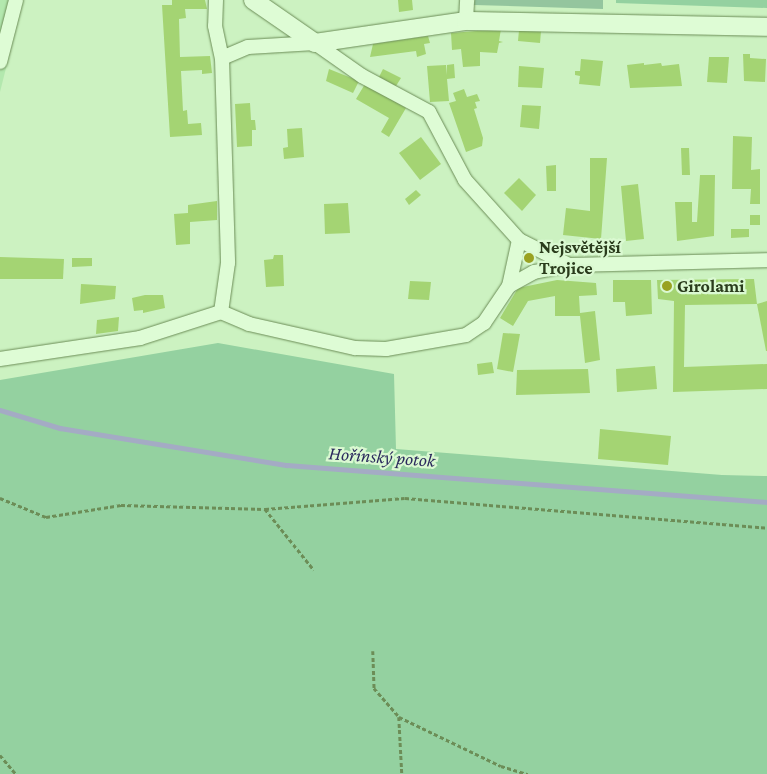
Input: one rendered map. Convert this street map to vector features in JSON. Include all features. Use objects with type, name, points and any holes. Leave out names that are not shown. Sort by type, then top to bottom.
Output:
[{"type":"street","points":[[0,62],[16,0]]},
{"type":"street","points":[[216,0],[215,26],[222,58],[228,263],[221,312]]},
{"type":"street","points":[[253,0],[362,76],[429,112],[465,180],[519,240],[569,265]]},
{"type":"street","points":[[466,22],[467,0]]},
{"type":"street","points":[[222,58],[248,47],[315,43],[466,22],[767,27]]},
{"type":"street","points":[[0,358],[140,338],[221,312],[248,324],[355,348],[386,349],[466,335],[484,323],[509,286],[519,240]]},
{"type":"street","points":[[509,286],[534,272],[569,265],[767,260]]},
{"type":"path","points":[[0,498],[46,517],[121,505],[265,509],[405,498],[767,528]]},
{"type":"path","points":[[265,509],[314,570]]},
{"type":"path","points":[[373,651],[374,688],[399,717],[501,766],[528,774]]},
{"type":"path","points":[[399,717],[402,774]]},
{"type":"path","points":[[0,755],[16,774]]},
{"type":"green space","points":[[0,0],[23,0],[0,92]]},
{"type":"green space","points":[[475,0],[603,0],[603,9],[474,5]]},
{"type":"green space","points":[[616,0],[767,0],[767,8],[616,3]]},
{"type":"green space","points":[[218,343],[394,374],[396,449],[722,475],[767,476],[767,774],[0,774],[0,380]]},
{"type":"building","points":[[172,0],[205,0],[207,9],[185,9],[186,18],[179,19],[180,57],[210,56],[212,73],[202,74],[202,70],[181,71],[183,111],[187,110],[188,124],[201,123],[202,135],[170,137],[162,5],[172,5]]},
{"type":"building","points":[[398,0],[412,0],[413,10],[399,12]]},
{"type":"building","points":[[501,29],[499,41],[503,42],[499,43],[497,53],[480,52],[480,66],[463,67],[461,49],[452,50],[451,33]]},
{"type":"building","points":[[519,30],[541,31],[540,43],[518,41]]},
{"type":"building","points":[[428,36],[430,43],[424,44],[426,54],[417,57],[416,51],[370,57],[373,44]]},
{"type":"building","points":[[743,54],[750,54],[750,58],[766,59],[765,82],[744,81]]},
{"type":"building","points":[[709,57],[729,57],[727,83],[707,82]]},
{"type":"building","points":[[581,59],[603,61],[600,86],[579,84],[580,76],[575,75],[575,71],[580,71]]},
{"type":"building","points":[[644,63],[644,65],[661,63],[662,66],[679,64],[682,86],[630,88],[627,65]]},
{"type":"building","points":[[454,64],[455,78],[447,79],[449,101],[430,102],[427,66],[446,65],[447,75],[447,65]]},
{"type":"building","points":[[519,66],[544,68],[542,88],[518,87]]},
{"type":"building","points":[[329,69],[359,81],[353,93],[326,81]]},
{"type":"building","points":[[383,69],[401,78],[396,86],[379,77]]},
{"type":"building","points":[[365,84],[406,108],[389,137],[381,132],[389,118],[356,99]]},
{"type":"building","points":[[464,89],[467,97],[477,94],[480,101],[475,102],[477,108],[474,109],[483,138],[482,146],[466,152],[449,103],[456,101],[453,93]]},
{"type":"building","points":[[250,103],[251,120],[255,120],[256,130],[252,130],[252,146],[237,147],[235,104]]},
{"type":"building","points":[[522,105],[541,106],[539,129],[520,127]]},
{"type":"building","points":[[302,128],[304,157],[284,159],[283,148],[288,147],[287,129]]},
{"type":"building","points":[[733,136],[752,137],[751,170],[760,169],[760,204],[750,204],[751,189],[732,189]]},
{"type":"building","points":[[421,137],[441,164],[420,180],[399,153]]},
{"type":"building","points":[[681,148],[689,148],[690,175],[682,175]]},
{"type":"building","points":[[590,158],[607,158],[601,239],[563,235],[566,208],[590,211]]},
{"type":"building","points":[[556,165],[556,191],[547,191],[546,166]]},
{"type":"building","points":[[700,175],[715,175],[714,236],[677,241],[675,202],[692,202],[692,222],[697,222]]},
{"type":"building","points":[[519,178],[536,195],[522,211],[504,193]]},
{"type":"building","points":[[638,184],[644,239],[626,241],[621,186]]},
{"type":"building","points":[[416,190],[421,195],[409,205],[405,199]]},
{"type":"building","points":[[217,201],[217,220],[190,222],[190,244],[176,245],[174,214],[188,213],[188,205]]},
{"type":"building","points":[[348,203],[350,233],[325,234],[324,204]]},
{"type":"building","points":[[750,215],[760,215],[760,225],[750,225]]},
{"type":"building","points":[[731,229],[749,229],[749,237],[731,238]]},
{"type":"building","name":"Nejsvětější Trojice","points":[[525,252],[535,255],[532,264],[523,262]]},
{"type":"building","points":[[274,255],[283,255],[284,286],[266,287],[264,260],[273,259]]},
{"type":"building","points":[[0,257],[64,259],[63,279],[0,279]]},
{"type":"building","points":[[72,258],[92,258],[92,266],[72,267]]},
{"type":"building","points":[[754,279],[757,304],[685,305],[684,367],[767,364],[767,389],[673,392],[674,301],[658,299],[657,280]]},
{"type":"building","points":[[557,280],[596,283],[597,295],[579,296],[580,313],[595,311],[600,360],[585,363],[580,316],[555,316],[555,296],[528,301],[513,326],[500,318],[518,288]]},
{"type":"building","points":[[613,280],[651,280],[652,314],[626,316],[625,302],[613,302]]},
{"type":"building","points":[[410,281],[431,282],[429,300],[408,299]]},
{"type":"building","points":[[81,284],[116,286],[115,299],[80,304]]},
{"type":"building","points":[[145,295],[163,295],[165,308],[143,313],[143,310],[134,311],[132,298]]},
{"type":"building","points":[[767,301],[767,351],[766,351],[757,304]]},
{"type":"building","points":[[119,317],[118,331],[96,334],[97,320]]},
{"type":"building","points":[[503,333],[520,334],[513,372],[497,369]]},
{"type":"building","points":[[492,362],[494,373],[478,375],[477,364]]},
{"type":"building","points":[[655,366],[657,389],[617,392],[616,369]]},
{"type":"building","points":[[588,369],[590,393],[516,395],[517,370]]},
{"type":"building","points":[[600,429],[671,436],[668,465],[598,459]]},
{"type":"waterway","name":"Hořínský potok","points":[[0,410],[60,428],[287,465],[767,502]]},
{"type":"place","name":"Nejsvětější Trojice","points":[[529,258]]},
{"type":"place","name":"Girolami","points":[[667,286]]}]
